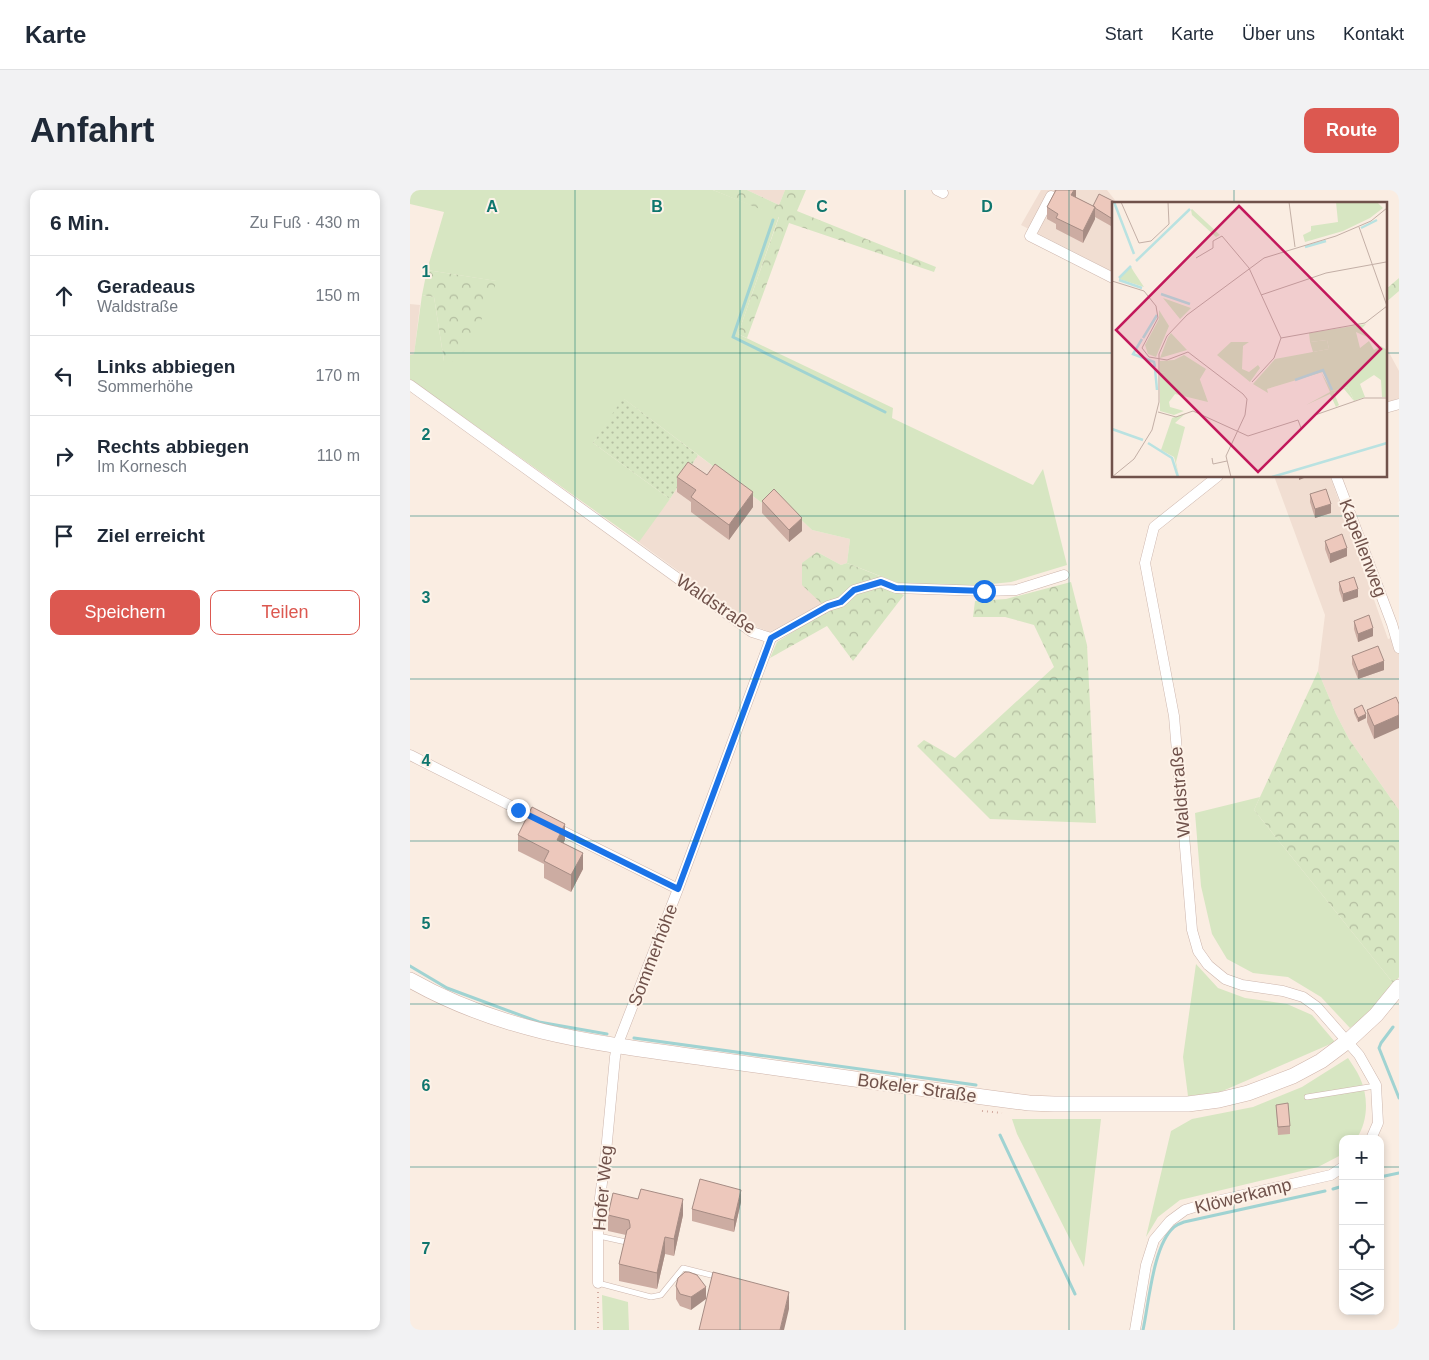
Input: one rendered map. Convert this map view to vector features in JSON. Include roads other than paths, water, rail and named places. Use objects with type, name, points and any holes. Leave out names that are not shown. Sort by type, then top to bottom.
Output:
[{"type":"street","points":[[1051,196],[1030,236],[1112,277]]},
{"type":"street","name":"Waldstraße","points":[[410,386],[752,632],[771,638],[828,606],[841,602],[854,590],[881,582],[896,588],[984,591],[1016,590],[1064,574]]},
{"type":"street","points":[[1386,408],[1399,404]]},
{"type":"street","name":"Waldstraße","points":[[1215,478],[1154,527],[1145,563],[1174,716],[1192,930],[1198,951],[1208,965],[1225,979],[1242,985],[1283,991],[1303,997],[1317,1007],[1350,1045]]},
{"type":"street","name":"Kapellenweg","points":[[1337,478],[1392,624],[1399,648]]},
{"type":"street","name":"Sommerhöhe","points":[[617,1046],[678,889],[771,638]]},
{"type":"street","points":[[410,755],[678,889]]},
{"type":"street","name":"Bokeler Straße","points":[[410,980],[443,998],[487,1016],[546,1033],[617,1046],[1029,1103],[1188,1104],[1219,1100],[1269,1086],[1350,1045],[1399,987]]},
{"type":"street","points":[[1350,1045],[1376,1085],[1378,1123],[1373,1135]]},
{"type":"street","name":"Hofer Weg","points":[[598,1283],[598,1213],[606,1152],[614,1057],[617,1046]]},
{"type":"street","name":"Klöwerkamp","points":[[1135,1330],[1146,1265],[1154,1240],[1170,1221],[1185,1210],[1208,1203],[1331,1175],[1339,1170]]},
{"type":"lane","points":[[1307,1097],[1376,1085]]},
{"type":"lane","points":[[599,1236],[626,1242]]},
{"type":"lane","points":[[598,1283],[651,1297],[661,1295],[683,1268],[728,1279]]},
{"type":"waterway","points":[[773,220],[733,337],[885,412]]},
{"type":"waterway","points":[[410,966],[447,988],[539,1022],[607,1034]]},
{"type":"waterway","points":[[1393,1027],[1379,1048],[1399,1098]]},
{"type":"waterway","points":[[634,1038],[976,1085]]},
{"type":"waterway","points":[[1000,1135],[1075,1294]]},
{"type":"waterway","points":[[1384,1176],[1399,1173]]},
{"type":"waterway","points":[[1333,1189],[1339,1187]]},
{"type":"waterway","points":[[1143,1330],[1157,1260],[1167,1235],[1174,1227],[1184,1222],[1325,1191]]}]
